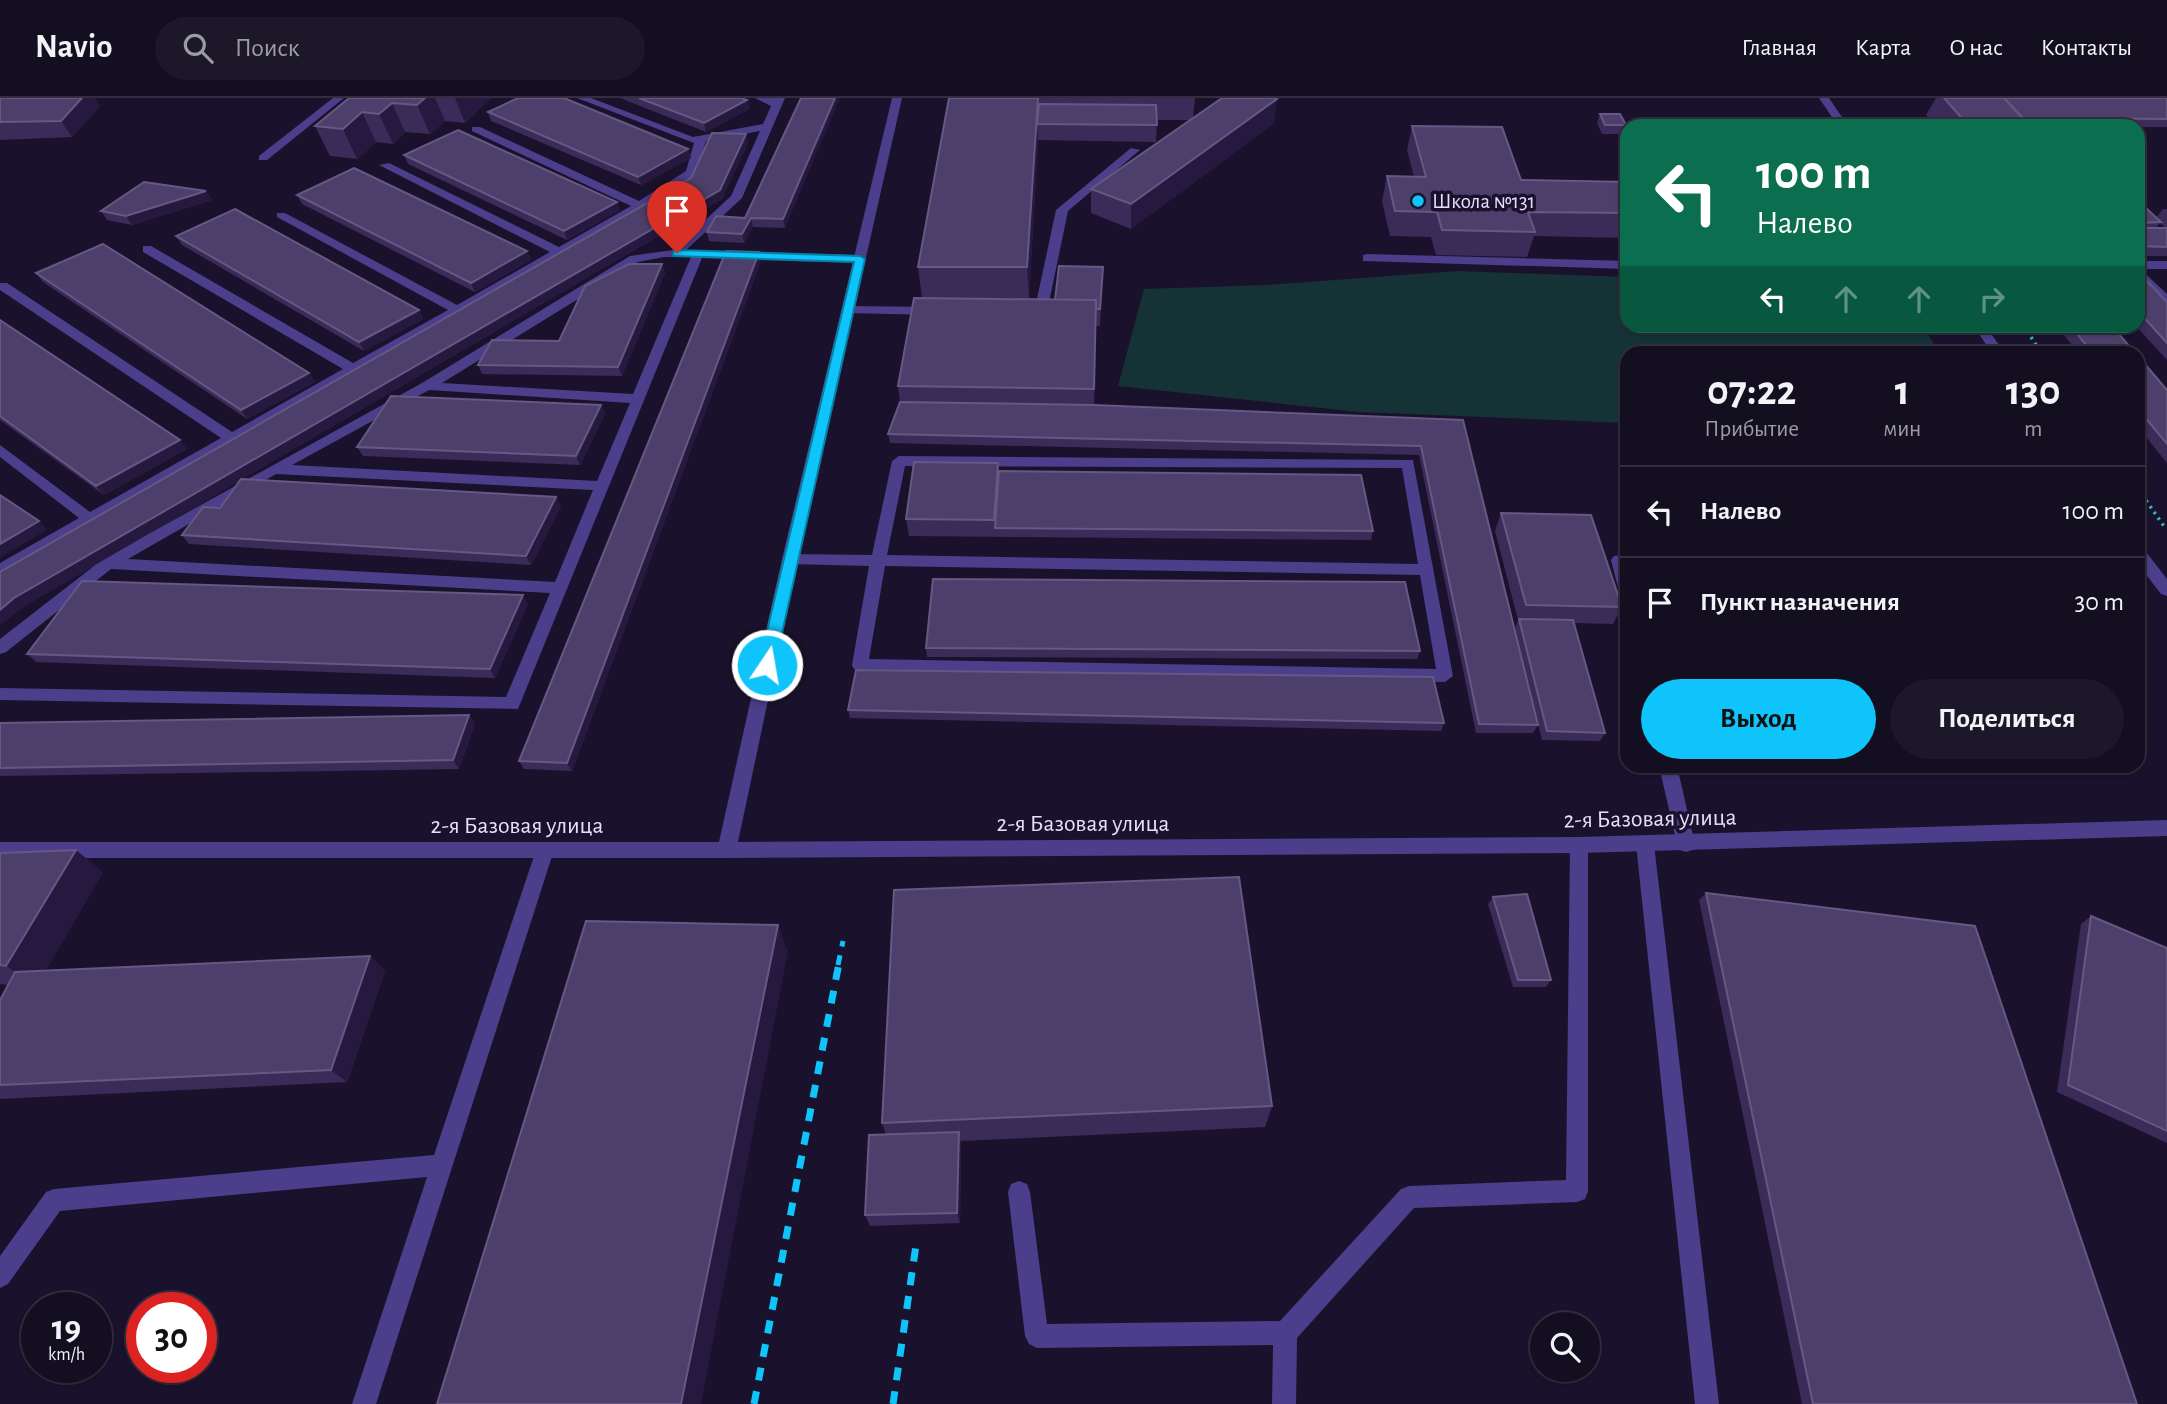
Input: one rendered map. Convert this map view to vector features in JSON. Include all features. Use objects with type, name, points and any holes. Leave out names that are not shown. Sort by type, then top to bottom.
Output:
[{"type":"street","points":[[263,158],[339,98]]},
{"type":"street","points":[[582,98],[692,141],[768,126]]},
{"type":"street","points":[[677,253],[736,198],[779,101],[760,98]]},
{"type":"street","points":[[727,850],[790,559],[897,98]]},
{"type":"street","points":[[1824,98],[1838,119]]},
{"type":"street","points":[[476,128],[640,206]]},
{"type":"street","points":[[0,570],[640,206],[691,173],[701,139]]},
{"type":"street","points":[[1013,312],[1041,312],[1062,210],[1135,150]]},
{"type":"street","points":[[385,165],[560,252]]},
{"type":"street","points":[[281,215],[457,310]]},
{"type":"street","points":[[148,249],[352,369]]},
{"type":"street","points":[[0,648],[108,564],[427,386],[634,259],[677,253],[860,259]]},
{"type":"street","points":[[0,694],[512,705],[698,254]]},
{"type":"street","points":[[1367,258],[1620,265]]},
{"type":"street","points":[[2145,265],[2167,265]]},
{"type":"street","points":[[2145,278],[2167,301]]},
{"type":"street","points":[[3,286],[231,438]]},
{"type":"street","points":[[848,310],[944,311]]},
{"type":"street","points":[[427,386],[638,399]]},
{"type":"street","points":[[0,450],[91,520]]},
{"type":"street","points":[[899,461],[1408,463],[1445,676],[860,664],[878,561],[899,461]]},
{"type":"street","points":[[274,469],[602,486]]},
{"type":"street","points":[[790,559],[1426,570]]},
{"type":"street","points":[[2145,561],[2167,590]]},
{"type":"street","points":[[108,564],[560,588]]},
{"type":"street","points":[[1670,773],[1686,844]]},
{"type":"street","name":"2-я Базовая улица","points":[[0,850],[727,850],[1686,844],[2167,828]]},
{"type":"street","points":[[1645,844],[1707,1404]]},
{"type":"street","points":[[1284,1404],[1285,1333],[1409,1197],[1577,1191],[1579,845]]},
{"type":"street","points":[[364,1404],[545,850]]},
{"type":"street","points":[[0,1276],[54,1200],[442,1165]]},
{"type":"street","points":[[1019,1192],[1037,1336],[1285,1333]]},
{"type":"path","points":[[2145,499],[2167,529]]},
{"type":"green space","points":[[1458,271],[1620,277],[1620,333],[1928,333],[1934,346],[1620,346],[1620,423],[1359,412],[1118,386],[1144,289],[1268,285]]},
{"type":"building","points":[[0,98],[82,98],[61,121],[0,122]]},
{"type":"building","points":[[349,98],[425,98],[417,105],[392,103],[379,114],[362,112],[343,129],[315,126]]},
{"type":"building","points":[[518,98],[564,98],[688,149],[638,177],[488,112]]},
{"type":"building","points":[[639,98],[741,98],[747,100],[704,123]]},
{"type":"building","points":[[801,98],[835,98],[783,219],[751,218],[742,234],[707,232],[716,216],[745,218]]},
{"type":"building","points":[[949,98],[1038,98],[1027,267],[918,267]]},
{"type":"building","points":[[1222,98],[1277,99],[1131,204],[1091,189]]},
{"type":"building","points":[[1944,98],[2004,98],[2024,119],[1963,119]]},
{"type":"building","points":[[2004,98],[2167,98],[2167,119],[2023,118]]},
{"type":"building","points":[[1039,104],[1156,105],[1157,125],[1037,124]]},
{"type":"building","points":[[1600,114],[1620,114],[1623,119],[1620,119],[1620,125],[1605,125]]},
{"type":"building","points":[[1412,126],[1502,127],[1521,180],[1620,182],[1620,213],[1528,212],[1535,232],[1442,230],[1437,212],[1395,211],[1387,176],[1426,177]]},
{"type":"building","points":[[458,130],[617,202],[564,231],[404,155]]},
{"type":"building","points":[[712,133],[746,134],[720,190],[14,598],[0,610],[0,572],[691,178]]},
{"type":"building","points":[[354,168],[527,251],[471,283],[297,195]]},
{"type":"building","points":[[144,182],[206,191],[126,216],[101,211]]},
{"type":"building","points":[[2145,208],[2146,208],[2161,222],[2145,223]]},
{"type":"building","points":[[235,209],[419,310],[359,342],[176,236]]},
{"type":"building","points":[[2145,228],[2167,228],[2167,247],[2145,246]]},
{"type":"building","points":[[103,244],[309,373],[241,410],[36,273]]},
{"type":"building","points":[[726,251],[759,252],[567,763],[519,761]]},
{"type":"building","points":[[629,264],[662,264],[618,367],[478,365],[492,340],[559,341],[585,286]]},
{"type":"building","points":[[1059,266],[1103,267],[1100,309],[1096,309],[1096,300],[1055,300]]},
{"type":"building","points":[[2145,280],[2167,302],[2167,343],[2145,319]]},
{"type":"building","points":[[914,298],[1096,300],[1094,389],[898,386]]},
{"type":"building","points":[[0,320],[180,440],[96,486],[0,416]]},
{"type":"building","points":[[2076,333],[2118,333],[2129,346],[2087,346]]},
{"type":"building","points":[[2145,364],[2167,390],[2167,444],[2145,417]]},
{"type":"building","points":[[391,396],[601,405],[576,456],[357,447]]},
{"type":"building","points":[[900,402],[1094,405],[1463,420],[1538,725],[1479,724],[1421,446],[888,434]]},
{"type":"building","points":[[914,462],[998,463],[994,520],[906,519]]},
{"type":"building","points":[[999,471],[1361,475],[1373,531],[995,528]]},
{"type":"building","points":[[241,479],[556,497],[526,556],[182,535],[203,507],[220,508]]},
{"type":"building","points":[[0,495],[39,521],[0,544]]},
{"type":"building","points":[[1501,513],[1591,515],[1620,607],[1526,605]]},
{"type":"building","points":[[933,579],[1405,582],[1420,651],[926,648]]},
{"type":"building","points":[[82,581],[523,595],[490,669],[27,654]]},
{"type":"building","points":[[1519,619],[1573,620],[1605,733],[1547,731]]},
{"type":"building","points":[[856,670],[1433,677],[1444,723],[848,710]]},
{"type":"building","points":[[469,715],[453,760],[0,768],[0,723]]},
{"type":"building","points":[[76,850],[6,966],[0,965],[0,853]]},
{"type":"building","points":[[1239,877],[1272,1106],[882,1123],[894,890]]},
{"type":"building","points":[[1706,893],[1975,926],[2137,1404],[1813,1404]]},
{"type":"building","points":[[1527,894],[1551,980],[1518,980],[1493,897]]},
{"type":"building","points":[[2091,916],[2167,948],[2167,1131],[2068,1085]]},
{"type":"building","points":[[586,921],[778,925],[681,1404],[437,1404]]},
{"type":"building","points":[[370,956],[331,1070],[0,1085],[0,1000],[15,972]]},
{"type":"building","points":[[959,1132],[957,1213],[865,1215],[869,1135]]},
{"type":"railway","points":[[838,965],[843,941]]},
{"type":"railway","points":[[754,1404],[839,963]]},
{"type":"railway","points":[[893,1404],[916,1245]]},
{"type":"place","name":"Школа №131","points":[[1418,201]]},
{"type":"route","points":[[677,253],[860,259],[767,665]]}]
